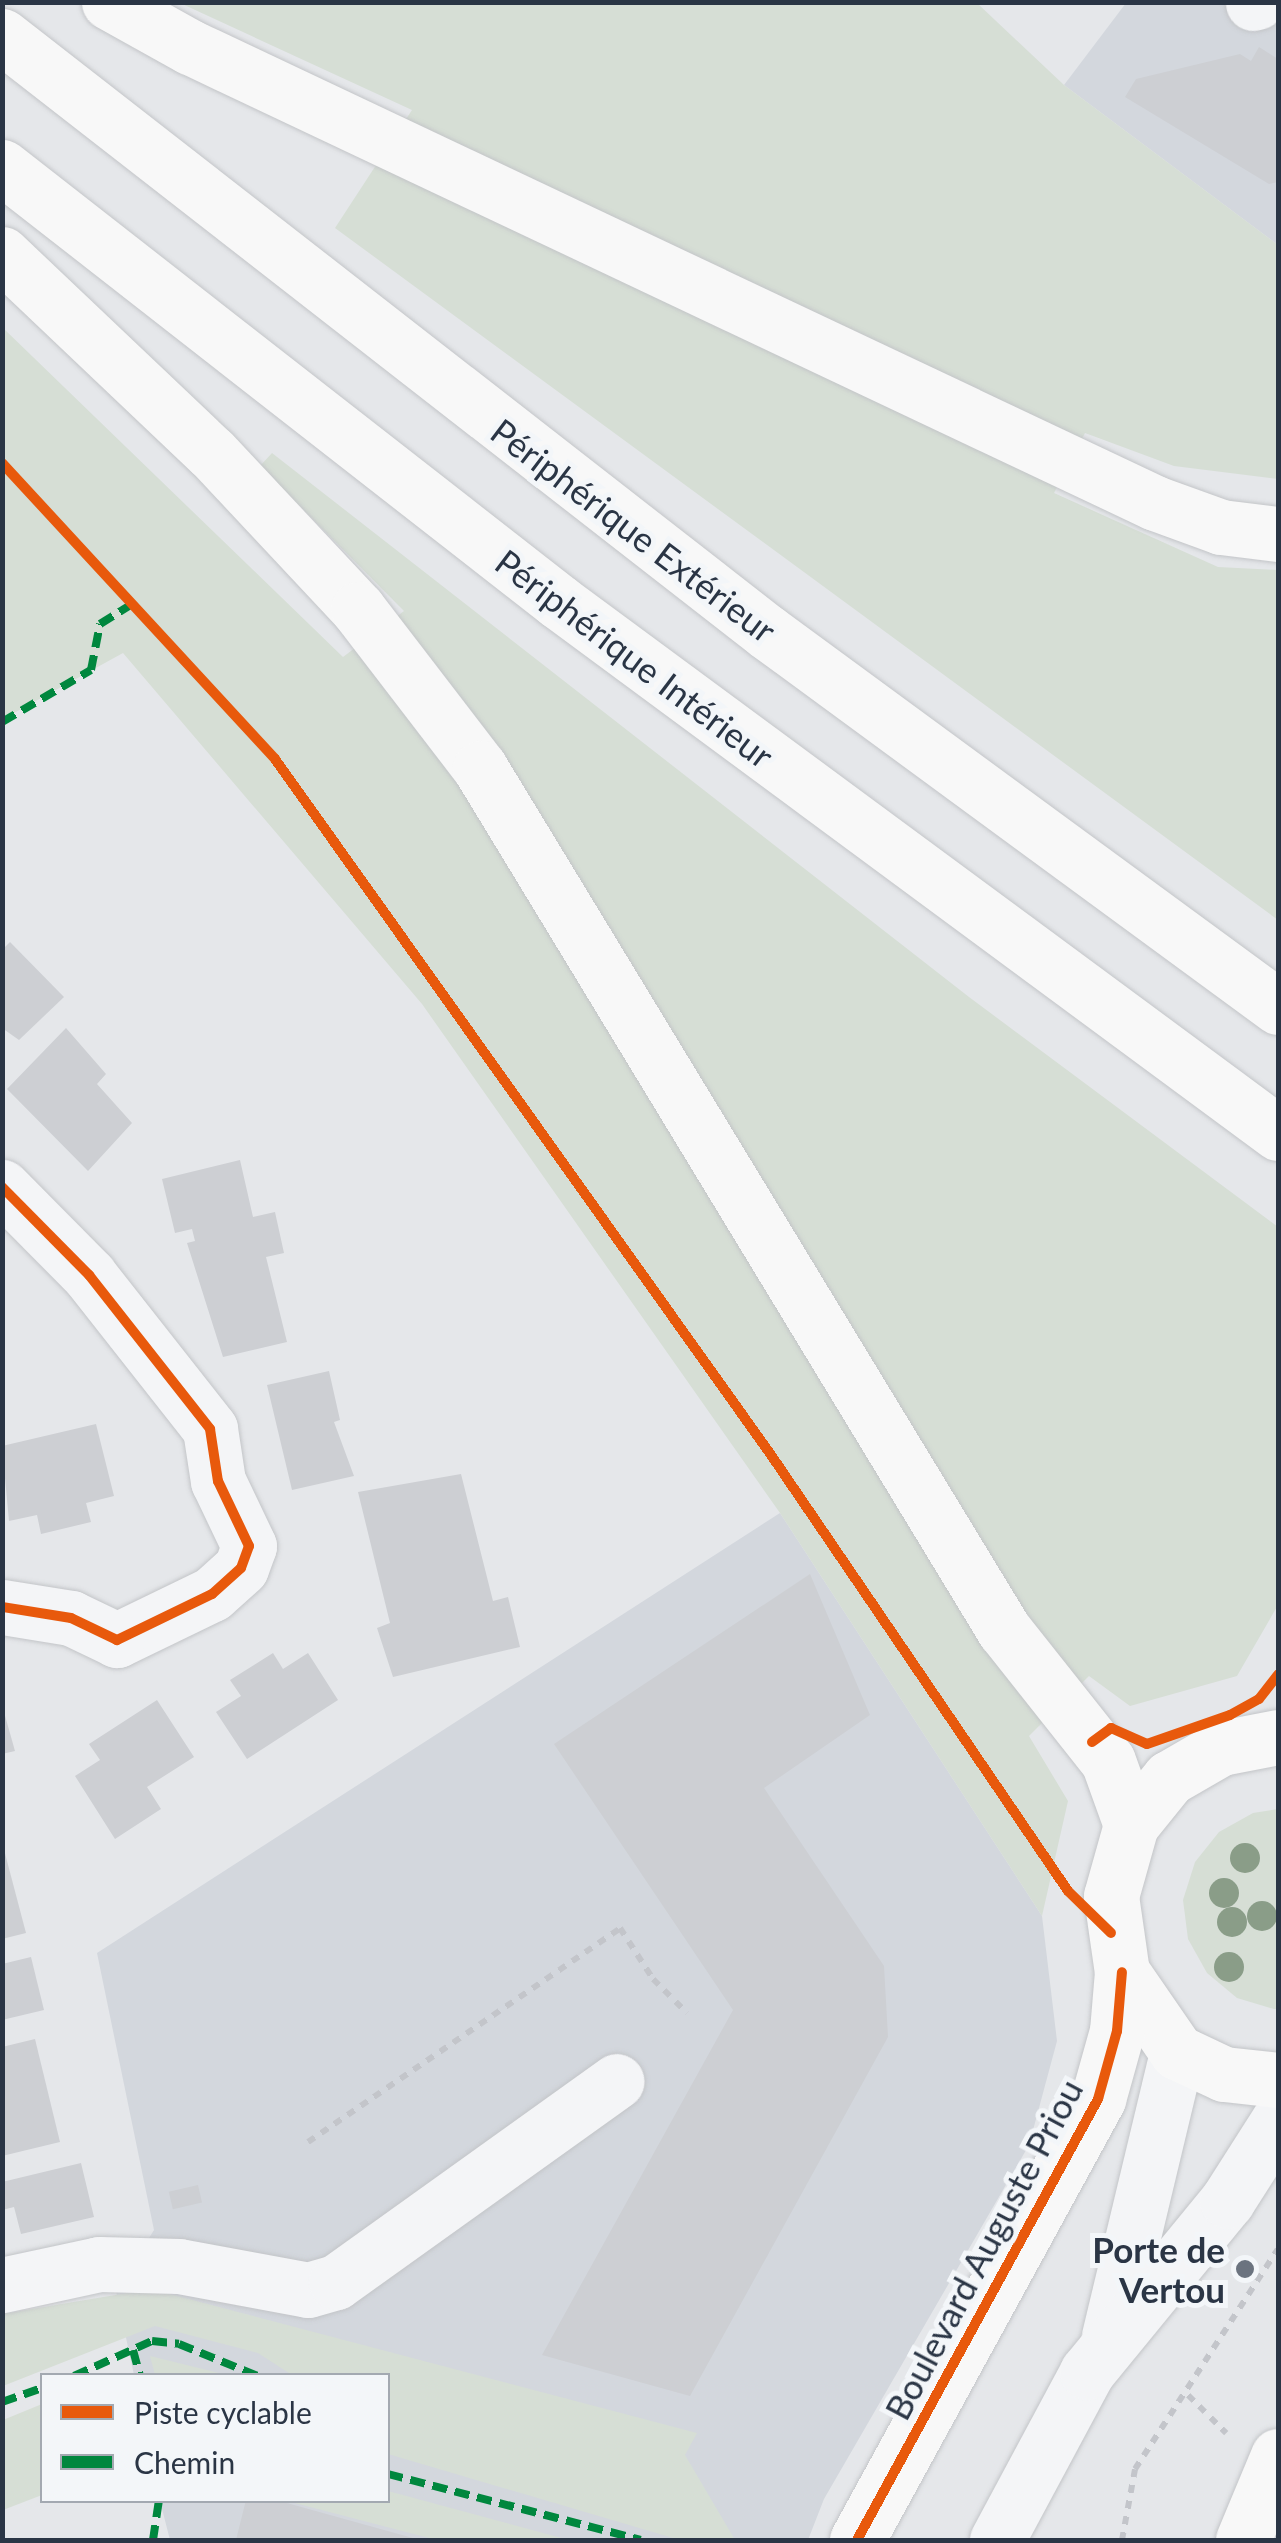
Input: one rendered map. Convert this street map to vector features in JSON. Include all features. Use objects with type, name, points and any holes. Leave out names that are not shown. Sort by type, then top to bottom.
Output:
[{"type":"main road","points":[[109,2],[190,47],[1155,503],[1222,527],[1278,534]]},
{"type":"main road","name":"Périphérique Extérieur","points":[[2,36],[766,632],[1278,1007]]},
{"type":"main road","name":"Périphérique Intérieur","points":[[2,168],[559,602],[1278,1134]]},
{"type":"main road","points":[[2,254],[212,452],[358,609],[480,768],[1004,1630],[1108,1762],[1131,1825]]},
{"type":"main road","points":[[1272,1731],[1185,1766],[1131,1825],[1111,1896],[1122,1972],[1177,2052],[1224,2074],[1278,2080]]},
{"type":"main road","name":"Boulevard Auguste Priou","points":[[857,2540],[1098,2099],[1117,2031],[1122,1972]]},
{"type":"main road","points":[[1244,2540],[1259,2451]]},
{"type":"street","points":[[2,1187],[89,1275],[210,1429],[218,1481],[250,1546],[241,1568],[212,1594],[116,1640],[71,1618],[2,1608]]},
{"type":"street","points":[[1107,2347],[1177,2052]]},
{"type":"street","points":[[2,2285],[99,2264],[179,2266],[308,2290],[336,2282],[616,2081]]},
{"type":"street","points":[[997,2540],[1107,2347],[1227,2201],[1278,2121]]},
{"type":"path","points":[[308,2142],[620,1928],[654,1979],[687,2012]]},
{"type":"path","points":[[1122,2540],[1135,2469],[1188,2395],[1278,2249]]},
{"type":"path","points":[[1188,2395],[1259,2451]]},
{"type":"shaded area","points":[[180,3],[977,3],[1064,85],[1278,245],[1278,479],[1174,466],[1085,433],[1054,493],[1218,567],[1278,570],[1278,920],[335,228],[412,110]]},
{"type":"shaded area","points":[[1126,3],[1278,3],[1278,245],[1064,85]]},
{"type":"shaded area","points":[[2,327],[343,657],[404,611],[260,466],[272,453],[969,997],[1278,1227],[1278,1605],[1237,1676],[1130,1706],[1089,1676],[1029,1736],[1068,1801],[1042,1916],[780,1513],[422,1004],[123,653],[3,719]]},
{"type":"shaded area","points":[[780,1513],[1042,1916],[1057,2041],[1029,2145],[824,2499],[808,2540],[170,2540],[161,2503],[390,2503],[390,2373],[134,2373],[116,2291],[154,2230],[97,1953]]},
{"type":"shaded area","points":[[1278,1809],[1278,2009],[1274,2009],[1237,1998],[1207,1973],[1188,1939],[1183,1900],[1195,1862],[1219,1832],[1253,1813]]},
{"type":"shaded area","points":[[151,2289],[697,2433],[685,2455],[735,2540],[680,2540],[390,2455],[390,2373],[289,2373],[258,2353],[155,2326],[3,2386],[2,2314]]},
{"type":"shaded area","points":[[150,2356],[219,2373],[154,2373]]},
{"type":"shaded area","points":[[40,2405],[40,2496],[3,2510],[3,2420]]},
{"type":"shaded area","points":[[390,2492],[569,2540],[437,2540],[295,2503],[390,2503]]},
{"type":"building","points":[[1259,47],[1278,59],[1278,182],[1269,184],[1125,97],[1136,79],[1240,54],[1251,61]]},
{"type":"building","points":[[10,942],[64,997],[19,1040],[2,1028],[2,950]]},
{"type":"building","points":[[66,1028],[106,1074],[97,1084],[132,1123],[88,1171],[7,1089]]},
{"type":"building","points":[[240,1160],[253,1217],[275,1212],[284,1253],[266,1257],[287,1342],[223,1357],[187,1243],[195,1241],[192,1229],[175,1233],[162,1179]]},
{"type":"building","points":[[329,1371],[340,1420],[334,1422],[354,1476],[292,1490],[267,1385]]},
{"type":"building","points":[[96,1424],[114,1496],[86,1503],[91,1522],[41,1534],[37,1515],[9,1521],[2,1446]]},
{"type":"building","points":[[461,1474],[493,1601],[508,1597],[520,1647],[393,1677],[377,1628],[390,1623],[358,1492]]},
{"type":"building","points":[[810,1574],[870,1715],[764,1788],[884,1966],[888,2037],[690,2396],[542,2355],[733,2010],[554,1744]]},
{"type":"building","points":[[273,1653],[283,1669],[308,1653],[338,1700],[247,1759],[216,1712],[241,1696],[230,1680]]},
{"type":"building","points":[[157,1700],[194,1757],[147,1787],[161,1809],[115,1839],[75,1776],[100,1760],[89,1744]]},
{"type":"building","points":[[2,1705],[15,1751],[2,1754]]},
{"type":"building","points":[[2,1842],[26,1933],[2,1939]]},
{"type":"building","points":[[31,1957],[44,2010],[2,2020],[2,1964]]},
{"type":"building","points":[[35,2039],[60,2142],[2,2156],[2,2047]]},
{"type":"building","points":[[81,2163],[94,2217],[21,2234],[14,2207],[2,2210],[2,2182]]},
{"type":"building","points":[[198,2185],[202,2203],[173,2209],[169,2192]]},
{"type":"building","points":[[245,2503],[287,2503],[420,2540],[236,2540]]},
{"type":"marked path","points":[[2,722],[91,670],[100,624],[133,603]]},
{"type":"marked path","points":[[81,2373],[152,2341],[179,2344],[251,2373]]},
{"type":"marked path","points":[[133,2350],[139,2373]]},
{"type":"marked path","points":[[2,2402],[40,2389]]},
{"type":"marked path","points":[[390,2475],[641,2540]]},
{"type":"marked path","points":[[153,2540],[159,2503]]},
{"type":"cycle path","points":[[2,463],[275,759],[769,1452],[1068,1891],[1111,1933]]},
{"type":"cycle path","points":[[2,1187],[89,1275],[210,1429],[218,1481],[249,1546],[241,1568],[212,1594],[117,1640],[71,1618],[2,1607]]},
{"type":"cycle path","points":[[1092,1742],[1111,1728],[1147,1744],[1230,1715],[1259,1699],[1278,1675]]},
{"type":"cycle path","points":[[857,2540],[1098,2099],[1117,2031],[1122,1972]]},
{"type":"place","name":"Porte de Vertou","points":[[1245,2269]]}]
